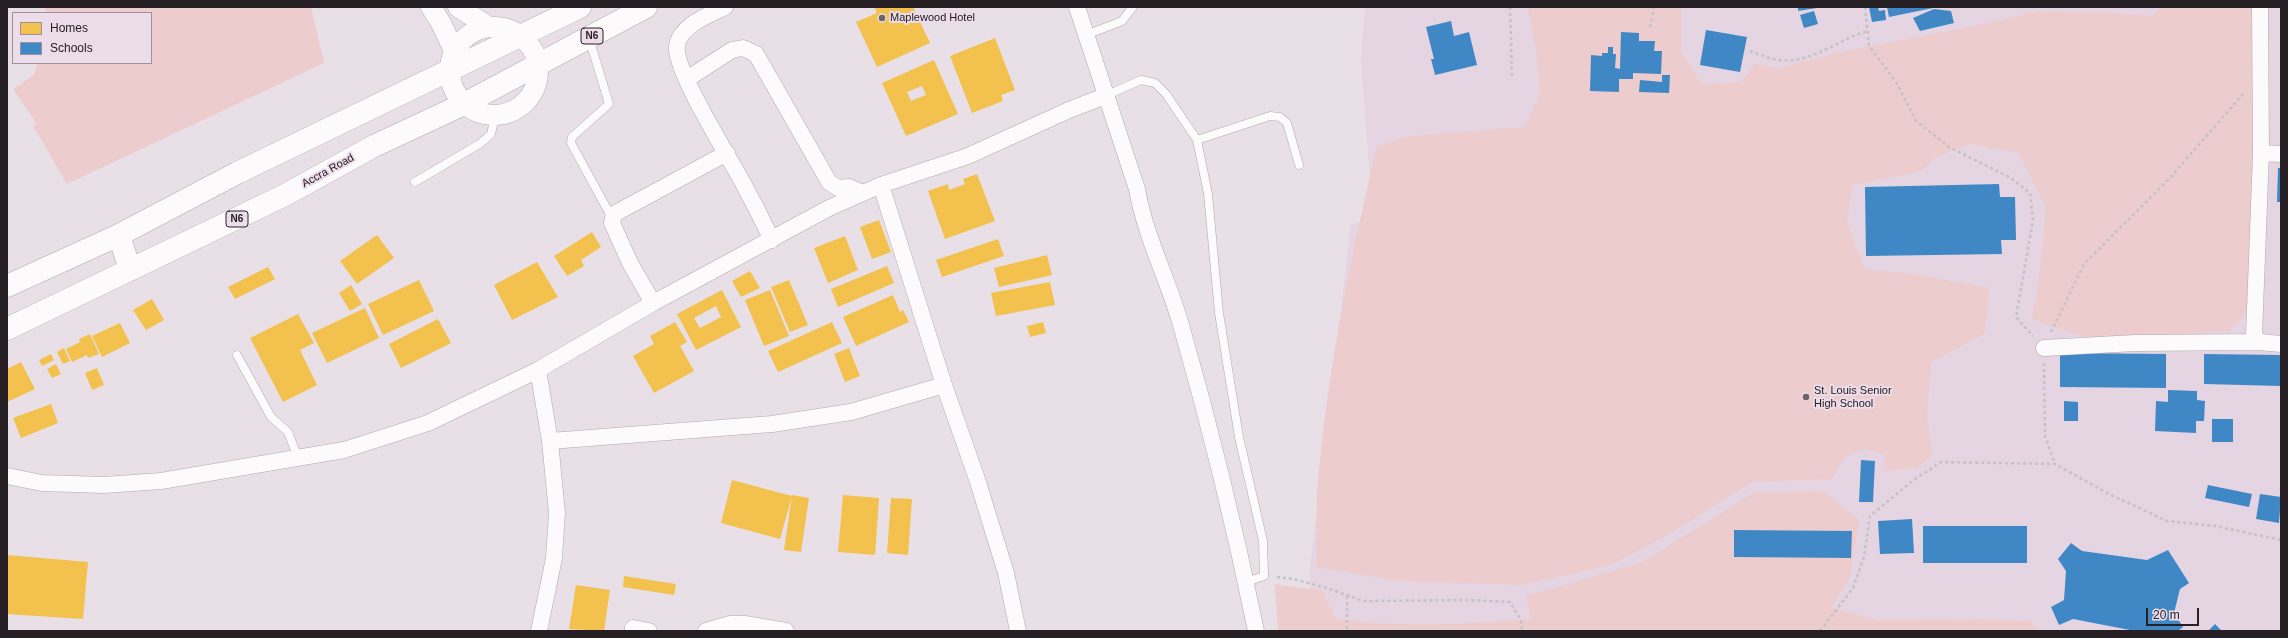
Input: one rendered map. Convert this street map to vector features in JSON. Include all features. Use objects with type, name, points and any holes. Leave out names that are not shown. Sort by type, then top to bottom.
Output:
[{"type":"highway","points":[[7,286],[119,235],[237,173],[397,98],[451,60],[520,35],[580,7]]},
{"type":"highway","name":"Accra Road","points":[[7,329],[285,195],[374,146],[464,104],[646,7]]},
{"type":"highway","points":[[119,235],[130,270]]},
{"type":"street","points":[[431,7],[442,25],[451,60],[451,84],[457,97],[464,104],[480,114],[495,116],[515,110],[531,96],[537,83],[539,65],[529,44],[520,35],[500,27],[489,27],[468,34],[451,60]]},
{"type":"street","points":[[458,7],[489,27]]},
{"type":"street","points":[[725,7],[696,22],[681,37],[677,46],[677,56],[698,105],[726,153],[772,240]]},
{"type":"street","points":[[1077,7],[1105,96],[1137,189],[1142,214],[1180,322],[1231,510],[1256,631]]},
{"type":"street","points":[[2259,342],[2254,335],[2261,153],[2260,7]]},
{"type":"street","points":[[687,79],[732,50],[743,48],[756,54],[829,182],[838,188],[849,187],[862,193]]},
{"type":"street","points":[[7,476],[42,483],[104,485],[161,481],[344,450],[428,423],[538,370],[653,303],[829,208],[881,185],[968,156],[1056,115],[1105,96]]},
{"type":"street","points":[[653,303],[630,263],[612,223],[614,214],[726,153]]},
{"type":"street","points":[[2261,153],[2281,154]]},
{"type":"street","points":[[881,185],[944,385],[977,479],[1006,573],[1018,631]]},
{"type":"street","points":[[2044,348],[2083,344],[2259,342],[2281,344]]},
{"type":"street","points":[[538,370],[550,441],[557,513],[554,558],[539,631]]},
{"type":"street","points":[[550,441],[772,424],[850,412],[944,385]]},
{"type":"street","points":[[706,631],[730,624],[786,631]]},
{"type":"street","points":[[633,628],[649,631]]},
{"type":"lane","points":[[1086,35],[1122,21],[1133,7]]},
{"type":"lane","points":[[589,38],[609,104],[572,137],[571,143],[612,219]]},
{"type":"lane","points":[[1105,96],[1141,80],[1155,83],[1166,94],[1197,140],[1208,194],[1219,313],[1239,437],[1263,541],[1264,576],[1246,582]]},
{"type":"lane","points":[[415,182],[481,143],[491,134],[495,116]]},
{"type":"lane","points":[[1197,140],[1270,116],[1280,117],[1287,123],[1299,165]]},
{"type":"lane","points":[[237,355],[271,417],[288,432],[298,458]]},
{"type":"path","points":[[1510,7],[1512,77]]},
{"type":"path","points":[[1650,27],[1654,7]]},
{"type":"path","points":[[1865,7],[1869,46],[1896,82],[1916,121],[1948,147],[2011,178],[2030,193],[2033,220],[2016,317],[2044,348]]},
{"type":"path","points":[[1750,51],[1779,60],[1797,59],[1821,53],[1851,36],[1868,31]]},
{"type":"path","points":[[2055,464],[2045,436],[2044,348],[2084,264],[2169,179],[2261,74]]},
{"type":"path","points":[[1820,631],[1853,588],[1864,557],[1870,516],[1915,480],[1941,462],[2055,464],[2109,494],[2167,521],[2215,526],[2281,540]]},
{"type":"path","points":[[1264,576],[1293,579],[1363,601],[1469,600],[1510,602],[1521,620],[1522,631]]},
{"type":"path","points":[[1347,595],[1348,631]]},
{"type":"shaded area","points":[[44,7],[311,7],[324,63],[67,184],[33,126],[37,124],[13,89],[34,75],[38,64],[152,64],[152,12],[46,12]]},
{"type":"shaded area","name":"St. Louis Senior High School","points":[[1365,7],[2281,7],[2281,631],[1307,631],[1310,569],[1351,224],[1373,220],[1361,60]]},
{"type":"shaded area","points":[[1528,7],[1681,7],[1681,51],[1701,84],[1741,82],[1755,64],[1780,68],[1841,52],[1975,26],[2038,11],[2092,12],[2152,16],[2162,7],[2255,7],[2250,303],[2242,319],[2228,331],[2180,335],[2094,340],[2032,319],[2040,271],[2046,207],[2019,153],[1970,144],[1937,156],[1921,171],[1852,185],[1847,222],[1864,269],[1911,274],[1990,288],[1984,334],[1931,362],[1927,417],[1932,456],[1915,469],[1884,470],[1885,455],[1864,449],[1845,456],[1832,479],[1752,482],[1669,534],[1611,565],[1520,585],[1400,581],[1317,567],[1317,494],[1326,406],[1340,319],[1377,146],[1411,136],[1524,127],[1540,94],[1536,48]]},
{"type":"shaded area","points":[[1823,491],[1859,520],[1850,576],[1831,608],[1877,620],[1964,619],[2030,621],[2037,631],[1278,631],[1275,584],[1322,591],[1336,619],[1383,624],[1458,624],[1531,619],[1526,596],[1641,563],[1754,493]]},
{"type":"building: Homes","points":[[874,7],[913,7],[930,43],[877,67],[856,22],[877,13]]},
{"type":"building: Homes","points":[[995,38],[1015,90],[1001,95],[1003,101],[972,113],[950,56]]},
{"type":"building: Homes","points":[[934,60],[958,114],[906,136],[882,83]],"holes":[[[922,86],[926,95],[911,101],[907,92]]]},
{"type":"building: Homes","points":[[977,174],[995,221],[945,239],[928,191],[948,184],[949,190],[965,184],[963,179]]},
{"type":"building: Homes","points":[[879,220],[891,252],[872,259],[860,227]]},
{"type":"building: Homes","points":[[592,232],[601,247],[581,260],[584,266],[567,276],[554,256]]},
{"type":"building: Homes","points":[[377,235],[394,258],[357,284],[340,261]]},
{"type":"building: Homes","points":[[845,236],[858,270],[828,283],[814,248]]},
{"type":"building: Homes","points":[[998,239],[1004,256],[942,277],[936,260]]},
{"type":"building: Homes","points":[[1047,255],[1052,275],[999,287],[994,268]]},
{"type":"building: Homes","points":[[537,262],[558,297],[512,320],[494,285]]},
{"type":"building: Homes","points":[[887,266],[894,283],[838,307],[831,289]]},
{"type":"building: Homes","points":[[268,267],[275,279],[235,299],[228,287]]},
{"type":"building: Homes","points":[[750,271],[760,288],[741,297],[732,281]]},
{"type":"building: Homes","points":[[419,280],[434,311],[383,335],[368,304]]},
{"type":"building: Homes","points":[[789,280],[808,325],[790,332],[771,287]]},
{"type":"building: Homes","points":[[1050,282],[1055,305],[996,316],[991,293]]},
{"type":"building: Homes","points":[[351,285],[362,304],[350,311],[339,293]]},
{"type":"building: Homes","points":[[722,290],[741,327],[696,350],[677,314]],"holes":[[[716,306],[721,317],[700,328],[694,318]]]},
{"type":"building: Homes","points":[[770,290],[789,336],[764,346],[745,300]]},
{"type":"building: Homes","points":[[893,295],[900,312],[903,310],[909,322],[856,346],[843,317]]},
{"type":"building: Homes","points":[[152,299],[164,320],[146,330],[133,310]]},
{"type":"building: Homes","points":[[365,308],[379,338],[327,363],[312,333]]},
{"type":"building: Homes","points":[[298,314],[314,343],[300,350],[317,385],[283,402],[250,338]]},
{"type":"building: Homes","points":[[438,319],[451,343],[401,368],[389,344]]},
{"type":"building: Homes","points":[[675,322],[687,342],[680,346],[694,371],[654,393],[633,356],[654,344],[650,336]]},
{"type":"building: Homes","points":[[832,322],[842,343],[778,372],[768,351]]},
{"type":"building: Homes","points":[[1043,322],[1046,333],[1030,337],[1027,326]]},
{"type":"building: Homes","points":[[120,323],[130,343],[102,357],[92,336]]},
{"type":"building: Homes","points":[[90,334],[99,354],[88,358],[87,355],[72,362],[66,349],[80,342],[83,348],[79,339]]},
{"type":"building: Homes","points":[[64,348],[70,361],[63,364],[57,352]]},
{"type":"building: Homes","points":[[849,348],[860,376],[845,382],[834,354]]},
{"type":"building: Homes","points":[[51,354],[54,360],[42,366],[39,360]]},
{"type":"building: Homes","points":[[21,362],[35,389],[7,402],[7,369]]},
{"type":"building: Homes","points":[[56,364],[61,374],[52,378],[47,369]]},
{"type":"building: Homes","points":[[97,368],[104,385],[92,390],[85,373]]},
{"type":"building: Homes","points":[[51,404],[58,423],[21,438],[13,418]]},
{"type":"building: Homes","points":[[732,480],[792,496],[780,539],[721,523]]},
{"type":"building: Homes","points":[[792,495],[809,498],[801,552],[784,550]]},
{"type":"building: Homes","points":[[843,495],[879,498],[875,555],[838,552]]},
{"type":"building: Homes","points":[[891,498],[912,499],[908,555],[887,553]]},
{"type":"building: Homes","points":[[7,555],[88,562],[83,619],[7,614]]},
{"type":"building: Homes","points":[[624,576],[676,584],[674,595],[623,587]]},
{"type":"building: Homes","points":[[576,585],[610,590],[604,631],[569,629]]},
{"type":"building: Schools","points":[[1798,7],[1817,7],[1817,8],[1798,11]]},
{"type":"building: Schools","points":[[1869,7],[1878,7],[1879,11],[1885,10],[1886,20],[1872,22]]},
{"type":"building: Schools","points":[[1887,7],[1933,7],[1933,8],[1889,17]]},
{"type":"building: Schools","points":[[1934,9],[1951,11],[1954,23],[1920,31],[1913,18]]},
{"type":"building: Schools","points":[[1814,11],[1818,24],[1804,28],[1800,15]]},
{"type":"building: Schools","points":[[1451,21],[1454,36],[1469,32],[1477,65],[1435,75],[1431,59],[1434,59],[1426,27]]},
{"type":"building: Schools","points":[[1706,30],[1747,37],[1740,72],[1700,65]]},
{"type":"building: Schools","points":[[1621,32],[1639,33],[1639,41],[1655,41],[1654,51],[1662,51],[1661,74],[1633,73],[1633,79],[1619,79],[1619,92],[1590,91],[1591,55],[1602,56],[1602,53],[1608,53],[1608,47],[1613,47],[1613,54],[1616,54],[1615,68],[1620,69]]},
{"type":"building: Schools","points":[[1662,75],[1670,75],[1669,93],[1639,92],[1640,80],[1662,82]]},
{"type":"building: Schools","points":[[2278,168],[2281,168],[2281,202],[2277,202]]},
{"type":"building: Schools","points":[[1999,184],[2000,197],[2015,197],[2016,240],[2001,240],[2002,254],[1866,256],[1865,187]]},
{"type":"building: Schools","points":[[2060,353],[2166,354],[2166,388],[2060,387]]},
{"type":"building: Schools","points":[[2204,354],[2281,355],[2281,386],[2204,384]]},
{"type":"building: Schools","points":[[2168,390],[2197,391],[2197,400],[2205,401],[2204,421],[2196,421],[2196,433],[2155,431],[2156,401],[2168,402]]},
{"type":"building: Schools","points":[[2064,401],[2078,402],[2078,421],[2064,421]]},
{"type":"building: Schools","points":[[2212,419],[2233,419],[2233,442],[2212,442]]},
{"type":"building: Schools","points":[[1861,460],[1875,461],[1873,502],[1859,502]]},
{"type":"building: Schools","points":[[2208,485],[2252,494],[2249,507],[2205,498]]},
{"type":"building: Schools","points":[[2260,494],[2281,497],[2279,523],[2256,519]]},
{"type":"building: Schools","points":[[1912,519],[1914,553],[1880,554],[1878,521]]},
{"type":"building: Schools","points":[[1923,526],[2027,526],[2027,563],[1923,563]]},
{"type":"building: Schools","points":[[1734,530],[1852,531],[1851,558],[1734,557]]},
{"type":"building: Schools","points":[[2071,543],[2082,551],[2147,560],[2168,550],[2189,583],[2180,589],[2174,613],[2183,627],[2178,631],[2135,631],[2073,619],[2059,625],[2051,607],[2064,600],[2066,571],[2058,559]]},
{"type":"building: Schools","points":[[2215,624],[2222,631],[2208,631]]},
{"type":"place","name":"Maplewood Hotel","points":[[882,18]]},
{"type":"place","name":"St. Louis Senior High School","points":[[1806,397]]}]
